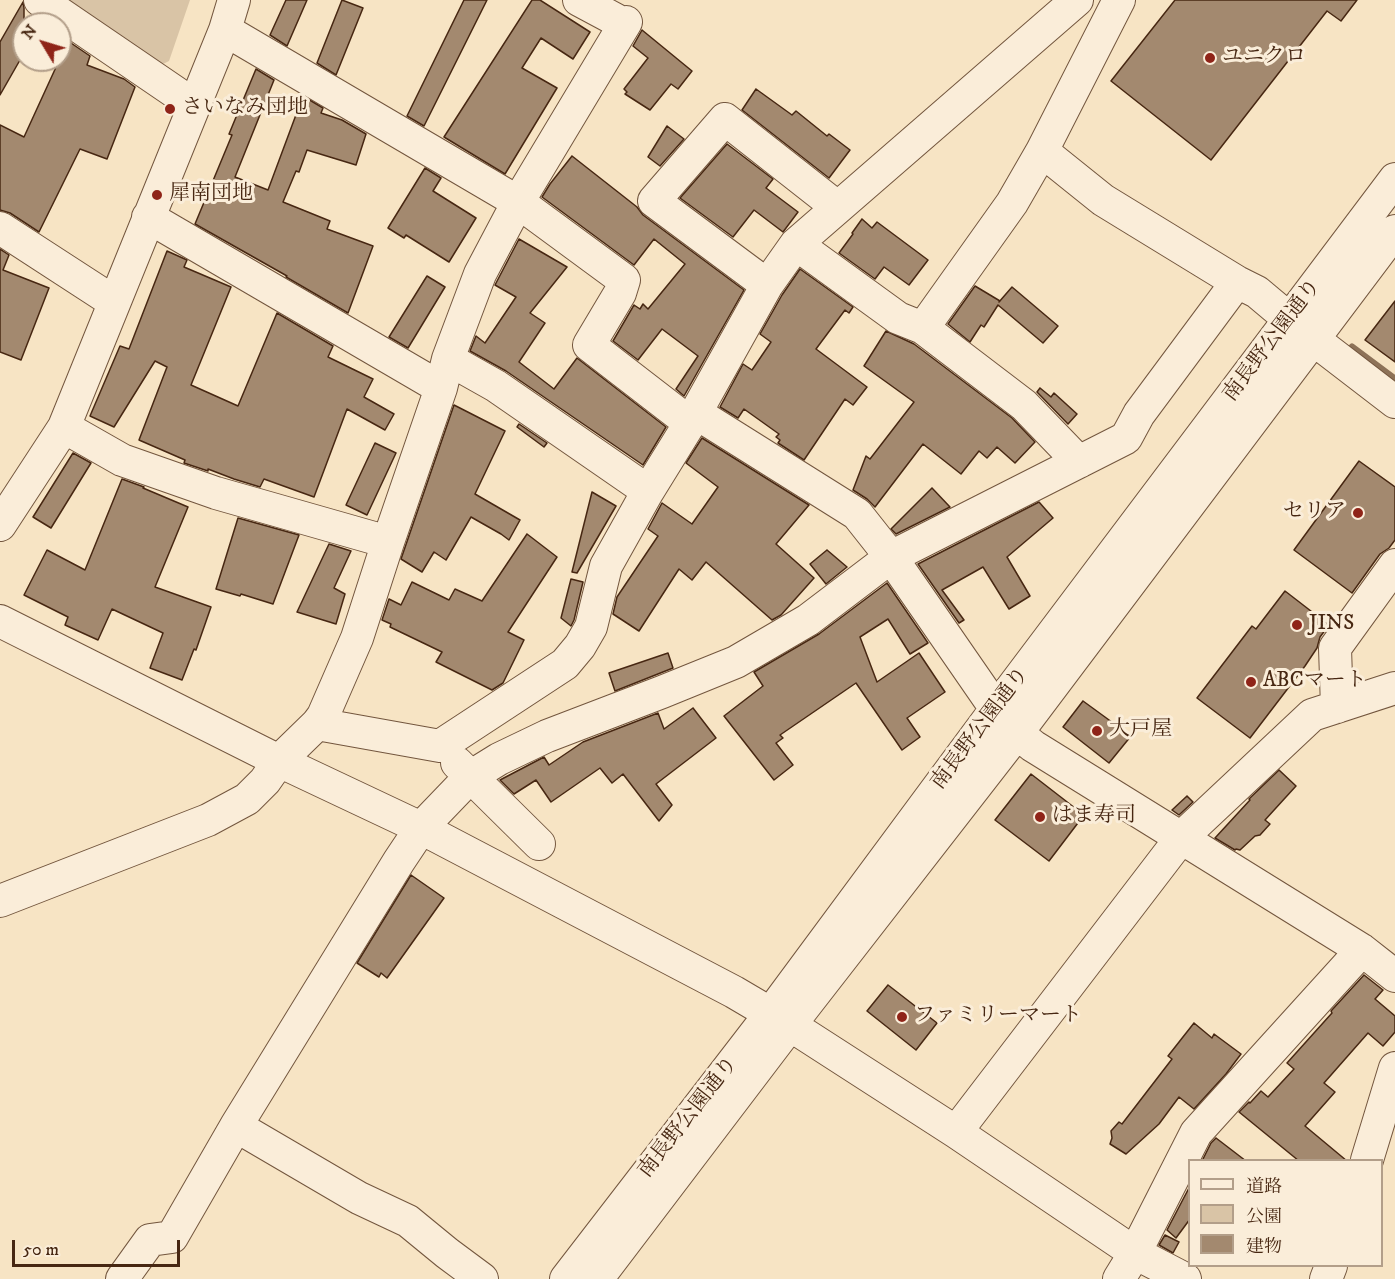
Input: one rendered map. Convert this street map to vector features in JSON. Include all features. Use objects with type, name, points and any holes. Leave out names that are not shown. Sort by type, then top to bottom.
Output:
[{"type":"street","points":[[40,0],[194,105]]},
{"type":"street","points":[[0,525],[64,427],[225,30],[234,0]]},
{"type":"street","points":[[0,901],[208,820],[247,799],[279,761],[323,716],[357,638],[480,274],[518,202],[630,12],[579,0]]},
{"type":"street","points":[[440,746],[565,663],[580,646],[591,627],[606,566],[768,285],[796,244],[1077,0]]},
{"type":"street","points":[[923,328],[1012,203],[1042,151],[1119,0]]},
{"type":"street","points":[[225,30],[518,202],[624,280],[620,293],[590,345],[693,418],[857,513],[891,557],[996,709],[1017,733],[1033,746],[1362,950],[1395,976]]},
{"type":"street","points":[[768,285],[654,201],[725,119],[837,207]]},
{"type":"street","points":[[1042,151],[1104,200],[1257,292],[1313,339],[1395,402]]},
{"type":"street","name":"南長野公園通り","points":[[597,1279],[996,709],[1395,179]]},
{"type":"street","points":[[148,217],[445,373],[496,386],[648,491]]},
{"type":"street","points":[[0,228],[114,302]]},
{"type":"street","name":"南長野公園通り","points":[[566,1279],[1017,733],[1395,231]]},
{"type":"street","points":[[796,244],[898,318],[923,328],[1024,405],[1078,462]]},
{"type":"street","points":[[122,1279],[161,1238],[236,1126],[374,900],[421,828],[470,777],[499,759],[547,736],[736,662],[808,620],[891,557],[1126,438],[1139,414],[1237,282]]},
{"type":"street","points":[[64,427],[122,460],[216,493],[388,542]]},
{"type":"street","points":[[1337,707],[1335,648],[1395,565]]},
{"type":"street","points":[[0,621],[279,761],[421,828],[734,992],[781,1019],[956,1132],[1135,1253],[1185,1279]]},
{"type":"street","points":[[956,1132],[1181,838],[1312,715],[1395,688]]},
{"type":"street","points":[[317,724],[440,746],[539,844]]},
{"type":"street","points":[[1119,1279],[1135,1253],[1196,1133],[1362,950]]},
{"type":"street","points":[[1368,1159],[1395,1068]]},
{"type":"street","points":[[236,1126],[359,1198],[408,1221],[482,1279]]},
{"type":"green space","points":[[60,0],[190,0],[169,61],[159,66]]},
{"type":"building","points":[[286,0],[307,0],[287,46],[270,35]]},
{"type":"building","points":[[342,0],[363,8],[336,75],[317,63]]},
{"type":"building","points":[[464,0],[487,0],[424,126],[407,116]]},
{"type":"building","points":[[532,0],[540,0],[590,32],[573,59],[541,38],[522,68],[557,88],[505,174],[444,137]]},
{"type":"building","name":"ユニクロ","points":[[1175,0],[1357,0],[1341,21],[1327,11],[1211,160],[1111,81]]},
{"type":"building","points":[[23,2],[24,12],[17,12]]},
{"type":"building","points":[[12,21],[13,72],[0,95],[0,42]]},
{"type":"building","points":[[642,30],[692,71],[678,89],[671,84],[650,110],[625,94],[627,92],[624,89],[648,58],[633,46]]},
{"type":"building","points":[[72,44],[90,56],[87,65],[124,79],[135,87],[107,159],[80,149],[39,232],[10,213],[0,210],[0,125],[24,137],[54,72],[72,72]]},
{"type":"building","points":[[256,69],[274,80],[235,177],[268,190],[303,96],[323,108],[321,113],[342,120],[366,134],[356,165],[307,150],[299,172],[296,171],[283,202],[330,221],[327,229],[373,246],[348,313],[195,224],[232,135],[229,134]]},
{"type":"building","points":[[756,89],[792,115],[796,111],[827,136],[829,134],[850,150],[829,178],[742,110]]},
{"type":"building","points":[[667,126],[684,139],[660,166],[648,157]]},
{"type":"building","points":[[727,144],[773,179],[766,188],[798,212],[783,232],[754,210],[733,237],[680,198]]},
{"type":"building","points":[[572,156],[637,207],[643,215],[744,290],[684,396],[676,389],[698,356],[662,329],[638,360],[613,341],[634,305],[640,309],[643,304],[648,309],[685,264],[654,239],[634,265],[542,197]]},
{"type":"building","points":[[425,168],[441,178],[433,191],[476,218],[449,262],[406,235],[404,238],[388,228]]},
{"type":"building","points":[[862,219],[872,228],[877,222],[928,260],[909,285],[884,267],[875,279],[839,253]]},
{"type":"building","points":[[519,239],[567,267],[530,313],[545,323],[519,362],[554,389],[577,358],[666,427],[643,465],[506,371],[470,351],[476,336],[485,343],[516,297],[495,285]]},
{"type":"building","points":[[0,249],[9,255],[3,270],[49,288],[21,360],[0,352]]},
{"type":"building","points":[[167,251],[187,260],[184,267],[231,287],[191,385],[238,406],[277,313],[333,346],[328,357],[373,379],[364,397],[394,414],[385,430],[347,409],[314,497],[264,479],[260,487],[208,469],[208,471],[184,463],[185,460],[139,440],[167,367],[155,361],[114,427],[90,416],[120,346],[129,349]]},
{"type":"building","points":[[800,269],[853,307],[849,313],[845,310],[816,349],[867,387],[853,405],[845,399],[804,460],[778,443],[780,440],[776,437],[779,434],[744,409],[738,418],[720,407],[743,364],[752,370],[771,342],[760,334]]},
{"type":"building","points":[[427,276],[445,287],[408,348],[389,337]]},
{"type":"building","points":[[975,286],[1000,301],[1012,287],[1058,326],[1043,343],[998,305],[984,327],[981,325],[970,342],[948,324]]},
{"type":"building","points":[[1395,301],[1395,362],[1365,340]]},
{"type":"building","points":[[886,331],[914,344],[1012,418],[1035,442],[1015,463],[997,447],[987,458],[979,451],[961,474],[923,444],[875,507],[853,490],[866,456],[870,459],[914,402],[864,366]]},
{"type":"building","points":[[1040,388],[1051,397],[1054,393],[1077,414],[1068,424],[1037,392]]},
{"type":"building","points":[[454,405],[505,431],[475,494],[520,520],[509,540],[471,517],[446,560],[434,552],[422,572],[401,559]]},
{"type":"building","points":[[519,424],[547,443],[544,447],[517,427]]},
{"type":"building","points":[[702,438],[809,505],[776,544],[814,578],[781,615],[772,620],[706,562],[692,580],[679,569],[639,631],[613,614],[617,597],[658,536],[648,529],[662,503],[692,524],[718,487],[686,463]]},
{"type":"building","points":[[375,443],[396,453],[367,515],[346,505]]},
{"type":"building","points":[[73,453],[91,463],[51,528],[33,517]]},
{"type":"building","name":"セリア","points":[[1359,461],[1395,487],[1395,540],[1380,554],[1352,593],[1294,550]]},
{"type":"building","points":[[122,479],[188,507],[155,587],[211,607],[196,650],[194,649],[182,680],[150,668],[163,633],[112,609],[98,640],[65,625],[68,617],[24,595],[47,550],[85,570]]},
{"type":"building","points":[[932,488],[950,507],[896,534],[891,529]]},
{"type":"building","points":[[592,492],[616,506],[577,573],[572,572]]},
{"type":"building","points":[[1039,502],[1053,518],[1007,557],[1030,596],[1009,609],[983,567],[942,590],[964,620],[959,623],[918,564]]},
{"type":"building","points":[[238,518],[299,535],[273,604],[216,589]]},
{"type":"building","points":[[527,534],[557,557],[508,632],[524,640],[503,683],[492,690],[436,662],[442,652],[390,627],[391,624],[382,620],[389,599],[401,605],[412,582],[449,600],[455,589],[482,601]]},
{"type":"building","points":[[329,544],[351,551],[334,588],[345,594],[336,624],[297,612]]},
{"type":"building","points":[[827,550],[847,567],[826,584],[810,564]]},
{"type":"building","points":[[571,579],[583,582],[571,626],[561,618]]},
{"type":"building","points":[[887,583],[928,643],[910,654],[888,619],[860,637],[877,682],[919,653],[945,692],[907,718],[920,737],[902,750],[856,683],[780,735],[783,738],[776,743],[793,765],[774,780],[724,716],[763,686],[754,672],[819,634]]},
{"type":"building","name":"ABCマート","points":[[1285,591],[1329,625],[1305,666],[1250,738],[1197,698],[1252,626],[1256,629]]},
{"type":"building","points":[[668,653],[673,668],[615,691],[609,673]]},
{"type":"building","name":"大戸屋","points":[[1083,701],[1131,736],[1109,763],[1063,727]]},
{"type":"building","points":[[693,708],[716,738],[656,784],[672,805],[659,821],[623,774],[612,783],[600,768],[551,802],[536,780],[514,794],[500,780],[544,757],[549,765],[583,742],[658,713],[664,729]]},
{"type":"building","points":[[1279,770],[1296,786],[1265,820],[1270,824],[1260,835],[1255,836],[1240,850],[1235,850],[1215,838],[1249,799]]},
{"type":"building","name":"はま寿司","points":[[1031,774],[1084,815],[1049,861],[995,820]]},
{"type":"building","points":[[1187,796],[1193,802],[1179,815],[1172,810]]},
{"type":"building","points":[[411,875],[444,898],[387,978],[381,973],[379,977],[357,963]]},
{"type":"building","points":[[1364,975],[1383,990],[1375,999],[1395,1016],[1395,1032],[1383,1046],[1368,1033],[1324,1083],[1335,1092],[1305,1126],[1345,1159],[1297,1159],[1239,1112],[1261,1091],[1268,1097],[1294,1069],[1287,1063],[1332,1013],[1331,1011]]},
{"type":"building","name":"ファミリーマート","points":[[888,985],[937,1023],[916,1050],[867,1011]]},
{"type":"building","points":[[1194,1023],[1212,1038],[1214,1034],[1241,1054],[1194,1109],[1179,1097],[1159,1124],[1126,1154],[1110,1144],[1111,1131],[1119,1122],[1122,1124],[1172,1059],[1168,1056]]},
{"type":"building","points":[[1216,1138],[1243,1159],[1203,1159]]},
{"type":"building","points":[[1188,1190],[1188,1222],[1176,1238],[1167,1230]]},
{"type":"building","points":[[1165,1235],[1179,1242],[1173,1253],[1159,1245]]},
{"type":"waterway","points":[[1352,347],[1395,379]]},
{"type":"place","name":"ユニクロ","points":[[1210,58]]},
{"type":"place","name":"さいなみ団地","points":[[170,109]]},
{"type":"place","name":"犀南団地","points":[[157,195]]},
{"type":"place","name":"セリア","points":[[1358,513]]},
{"type":"place","name":"JINS","points":[[1297,625]]},
{"type":"place","name":"ABCマート","points":[[1251,682]]},
{"type":"place","name":"大戸屋","points":[[1097,731]]},
{"type":"place","name":"はま寿司","points":[[1040,817]]},
{"type":"place","name":"ファミリーマート","points":[[902,1017]]}]
